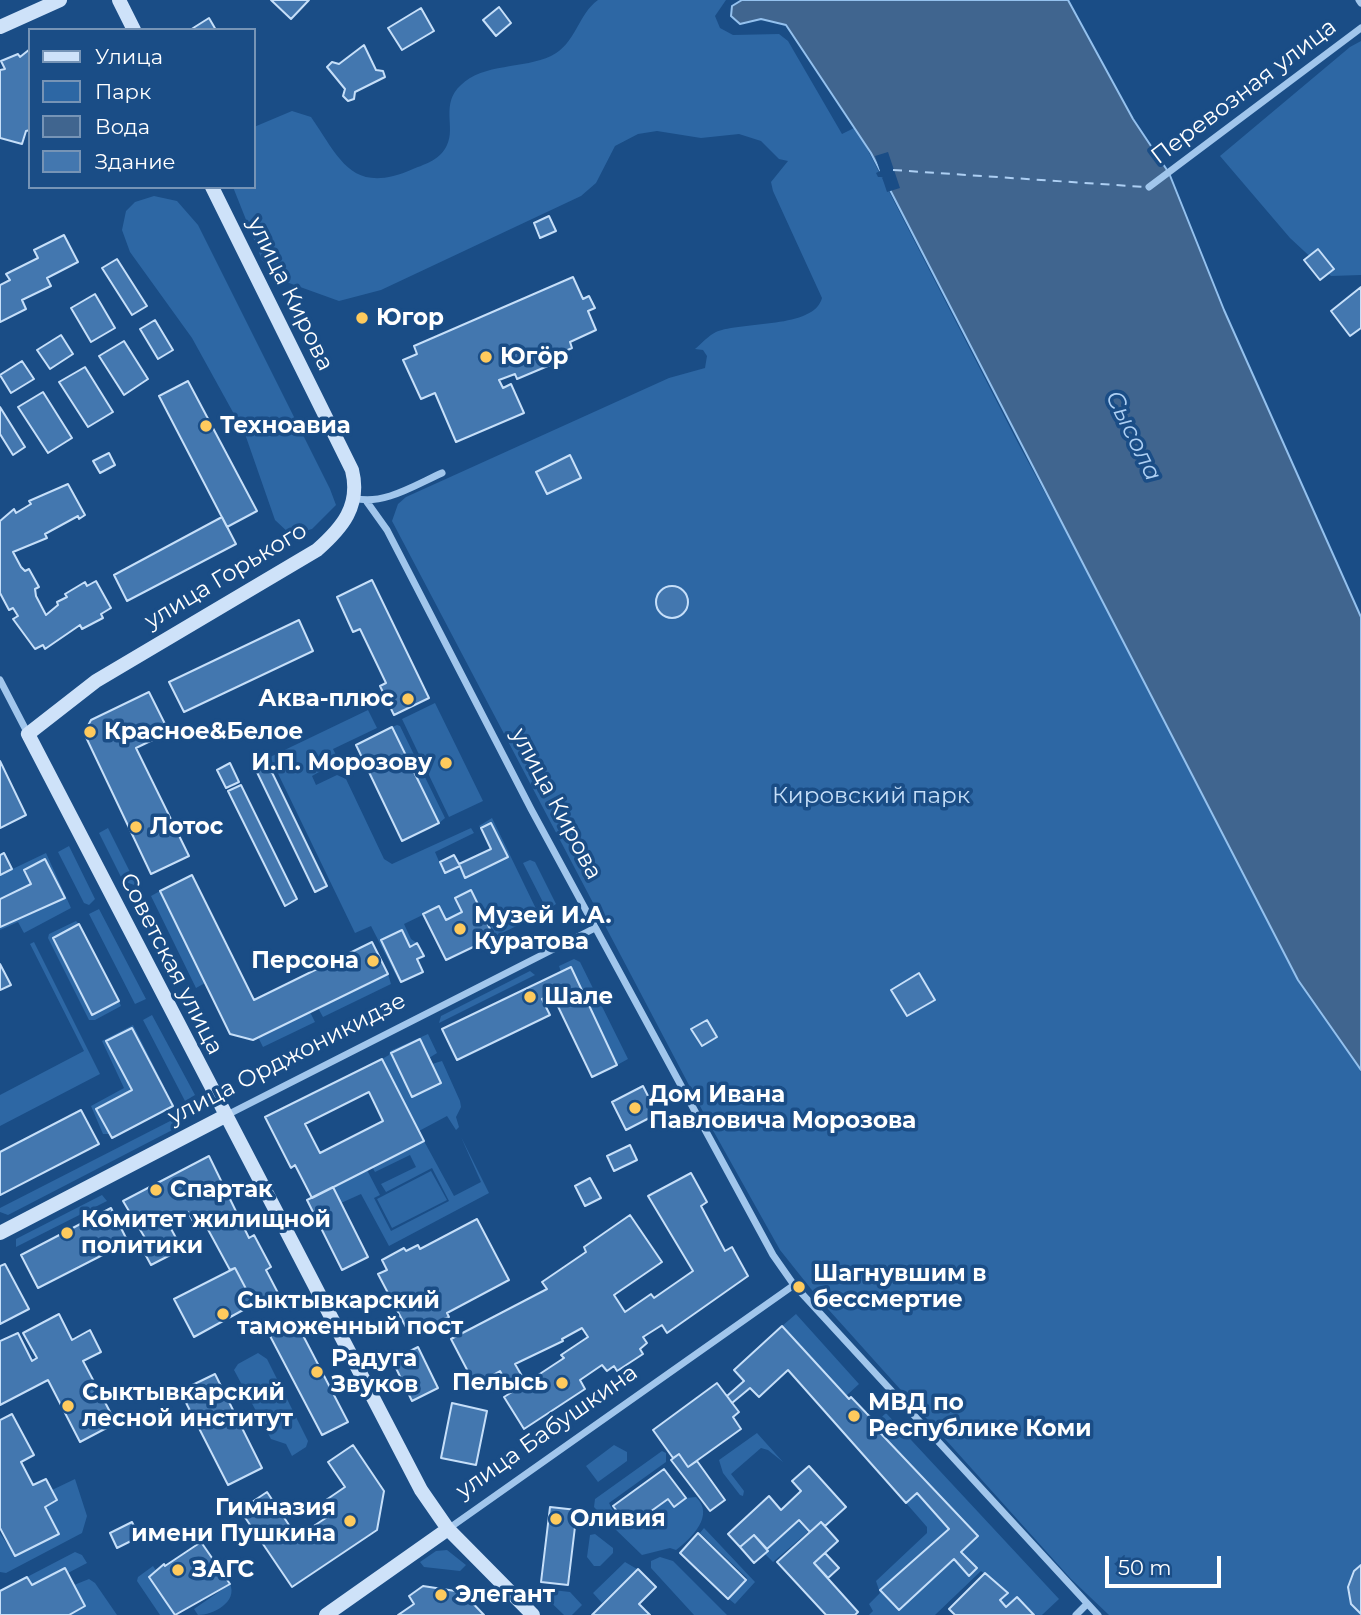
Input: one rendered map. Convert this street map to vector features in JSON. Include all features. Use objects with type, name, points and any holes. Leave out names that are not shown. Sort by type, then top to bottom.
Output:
[{"type":"street","points":[[0,27],[60,0]]},
{"type":"street","points":[[119,0],[133,28]]},
{"type":"street","name":"Перевозная улица","points":[[1149,187],[1361,28]]},
{"type":"street","name":"улица Кирова","points":[[213,189],[352,470],[360,500],[387,530],[595,928],[773,1255],[794,1285],[1097,1615]]},
{"type":"street","points":[[360,500],[392,495],[442,473]]},
{"type":"street","name":"улица Горького","points":[[28,734],[96,681],[317,550],[344,523],[360,500]]},
{"type":"street","name":"Советская улица","points":[[0,680],[421,1490],[448,1530],[533,1615]]},
{"type":"street","name":"улица Орджоникидзе","points":[[0,1233],[595,928]]},
{"type":"street","name":"улица Бабушкина","points":[[326,1615],[794,1285]]},
{"type":"street","points":[[1076,1615],[1086,1605]]},
{"type":"green space","name":"Кировский парк","points":[[598,0],[726,0],[715,16],[720,28],[733,35],[779,34],[788,41],[842,134],[856,127],[1018,443],[1133,656],[1298,980],[1361,1070],[1361,1615],[1109,1615],[1071,1579],[819,1299],[780,1250],[710,1125],[392,521],[398,504],[406,497],[669,378],[705,368],[707,356],[703,350],[695,349],[716,332],[792,319],[806,315],[816,308],[822,298],[771,182],[788,161],[779,159],[761,141],[739,134],[701,138],[657,131],[638,134],[615,146],[596,183],[581,196],[381,290],[339,301],[278,279],[262,260],[234,189],[256,189],[256,126],[292,111],[311,117],[340,159],[350,169],[362,175],[375,178],[392,176],[413,169],[433,160],[447,145],[451,100],[461,85],[481,73],[551,56],[572,37],[591,6]]},
{"type":"green space","points":[[1361,41],[1361,275],[1331,276],[1290,238],[1220,156],[1350,47]]},
{"type":"green space","points":[[154,196],[177,201],[198,225],[330,489],[336,505],[312,529],[291,535],[275,520],[245,434],[192,338],[130,252],[122,230],[126,211],[135,202]]},
{"type":"green space","points":[[435,703],[483,801],[449,817],[402,719]]},
{"type":"green space","points":[[368,710],[377,728],[333,749],[337,757],[333,764],[312,776],[316,785],[337,775],[346,779],[384,859],[392,864],[471,828],[474,833],[435,852],[444,873],[460,866],[466,877],[508,857],[491,823],[481,828],[479,826],[492,818],[539,915],[496,936],[470,891],[455,898],[462,912],[446,920],[439,907],[404,924],[411,939],[417,943],[410,947],[402,930],[381,940],[400,983],[371,926],[355,933],[270,757]]},
{"type":"green space","points":[[400,726],[445,818],[439,823],[392,727]]},
{"type":"green space","points":[[108,828],[137,886],[123,881],[99,833]]},
{"type":"green space","points":[[69,846],[95,899],[89,905],[84,903],[58,852]]},
{"type":"green space","points":[[46,853],[71,908],[24,933],[18,922],[0,930],[0,875]]},
{"type":"green space","points":[[530,860],[535,862],[556,904],[547,910],[523,863]]},
{"type":"green space","points":[[160,891],[205,983],[196,988],[151,896]]},
{"type":"green space","points":[[99,909],[146,999],[135,1004],[89,914]]},
{"type":"green space","points":[[76,921],[79,924],[53,938],[93,1014],[119,1001],[121,1006],[95,1020],[89,1020],[48,938],[49,934]]},
{"type":"green space","points":[[34,942],[100,1074],[0,1126],[0,1095],[84,1051],[30,944]]},
{"type":"green space","points":[[574,959],[580,962],[628,1059],[617,1065],[571,968],[561,972],[559,966]]},
{"type":"green space","points":[[530,971],[535,975],[439,1023],[441,1016]]},
{"type":"green space","points":[[388,974],[391,984],[323,1017],[318,1008]]},
{"type":"green space","points":[[310,1012],[315,1022],[263,1047],[258,1037]]},
{"type":"green space","points":[[152,1015],[195,1095],[185,1101],[143,1020]]},
{"type":"green space","points":[[133,1025],[173,1104],[132,1028],[106,1041],[132,1090],[97,1109],[109,1134],[103,1134],[91,1106],[124,1088],[102,1041]]},
{"type":"green space","points":[[428,1034],[437,1053],[429,1058],[419,1039],[391,1053],[412,1097],[441,1083],[432,1064],[442,1061],[460,1101],[461,1107],[456,1117],[459,1127],[456,1130],[447,1116],[419,1131],[382,1059],[389,1055],[390,1051]]},
{"type":"green space","points":[[178,1117],[182,1125],[8,1215],[0,1212],[0,1208]]},
{"type":"green space","points":[[461,1137],[489,1193],[389,1246],[361,1194],[341,1203],[333,1187],[367,1170],[380,1195],[374,1198],[391,1231],[449,1201],[432,1168],[386,1192],[381,1184],[416,1167],[410,1155],[375,1172],[372,1167],[424,1141],[454,1196],[481,1182]]},
{"type":"green space","points":[[431,1171],[447,1200],[392,1228],[377,1199]]},
{"type":"green space","points":[[102,1195],[107,1201],[16,1247],[16,1239]]},
{"type":"green space","points":[[796,1314],[859,1384],[846,1396],[782,1326]]},
{"type":"green space","points":[[258,1353],[267,1359],[308,1441],[306,1447],[292,1456],[286,1444],[271,1439],[234,1370],[238,1364]]},
{"type":"green space","points":[[886,1413],[1059,1599],[1042,1615],[1034,1615],[1017,1597],[1006,1607],[1000,1600],[1008,1593],[981,1571],[935,1615],[869,1615],[873,1611],[869,1604],[880,1593],[876,1581],[927,1533],[927,1527],[906,1503],[917,1493],[949,1529],[881,1591],[899,1610],[954,1559],[969,1575],[977,1568],[961,1552],[978,1536],[873,1425]]},
{"type":"green space","points":[[757,1433],[783,1462],[761,1448],[731,1474],[744,1491],[743,1496],[723,1473],[719,1460]]},
{"type":"green space","points":[[614,1445],[627,1452],[627,1461],[598,1482],[586,1466]]},
{"type":"green space","points":[[662,1451],[666,1453],[666,1462],[609,1503],[616,1517],[607,1521],[594,1507],[595,1499]]},
{"type":"green space","points":[[75,1479],[87,1516],[82,1533],[6,1573],[0,1572],[0,1533],[15,1556],[58,1534],[45,1507],[57,1500],[52,1490]]},
{"type":"green space","points":[[696,1497],[703,1511],[702,1519],[689,1539],[676,1550],[670,1548],[642,1555],[614,1528],[624,1521],[629,1527],[668,1499],[674,1507],[686,1498]]},
{"type":"green space","points":[[798,1521],[808,1532],[773,1562],[765,1554],[768,1549]]},
{"type":"green space","points":[[704,1528],[755,1582],[735,1604],[729,1599],[747,1578],[700,1533]]},
{"type":"green space","points":[[595,1534],[613,1548],[613,1553],[600,1566],[594,1566],[587,1557],[590,1535]]},
{"type":"green space","points":[[447,1550],[466,1565],[460,1571],[424,1567],[420,1562],[436,1551]]},
{"type":"green space","points":[[75,1552],[82,1555],[87,1563],[68,1573],[65,1568],[32,1585],[27,1577]]},
{"type":"green space","points":[[660,1557],[673,1561],[727,1615],[694,1615],[651,1568],[651,1561]]},
{"type":"green space","points":[[625,1562],[637,1569],[602,1603],[593,1593]]},
{"type":"green space","points":[[153,1566],[157,1572],[150,1578],[175,1615],[160,1615],[137,1581],[138,1577]]},
{"type":"green space","points":[[89,1579],[95,1583],[117,1615],[69,1615],[85,1606],[74,1585]]},
{"type":"green space","points":[[230,1584],[232,1590],[223,1606],[210,1613],[198,1615],[194,1609]]},
{"type":"green space","points":[[536,1588],[570,1592],[582,1605],[572,1615],[564,1615]]},
{"type":"water","name":"Сысола","points":[[742,0],[1068,0],[1133,119],[1169,173],[1224,310],[1361,617],[1361,1070],[1298,980],[871,153],[786,25],[761,19],[740,24],[731,16],[732,6]]},
{"type":"pier","points":[[888,152],[900,188],[887,192],[882,177],[878,177],[876,173],[880,171],[875,156]]},
{"type":"building","points":[[271,0],[309,0],[291,19]]},
{"type":"building","points":[[499,7],[511,23],[496,36],[483,20]]},
{"type":"building","points":[[421,8],[434,31],[402,50],[388,28]]},
{"type":"building","points":[[209,18],[215,28],[193,28]]},
{"type":"building","points":[[364,45],[376,70],[383,71],[385,77],[355,92],[354,99],[348,101],[343,96],[345,89],[327,67],[332,62],[339,64]]},
{"type":"building","points":[[28,51],[28,130],[22,144],[0,138],[0,70],[5,69],[1,61],[18,54],[20,57]]},
{"type":"building","points":[[549,216],[556,231],[540,238],[534,223]]},
{"type":"building","points":[[64,235],[78,262],[47,278],[51,286],[22,300],[26,309],[0,322],[0,285],[10,280],[6,274],[38,258],[34,250]]},
{"type":"building","points":[[1318,249],[1334,269],[1320,280],[1304,260]]},
{"type":"building","points":[[117,259],[147,306],[132,315],[102,268]]},
{"type":"building","name":"Югöр","points":[[573,277],[583,299],[589,296],[595,308],[588,311],[596,330],[570,342],[572,348],[559,354],[562,360],[517,379],[515,374],[499,380],[503,388],[511,384],[524,413],[456,442],[435,393],[421,399],[403,360],[417,354],[414,346]]},
{"type":"building","points":[[1361,287],[1361,328],[1350,336],[1331,311]]},
{"type":"building","points":[[95,294],[115,328],[91,342],[71,308]]},
{"type":"building","points":[[155,320],[173,350],[158,359],[140,329]]},
{"type":"building","points":[[61,335],[73,354],[50,369],[37,350]]},
{"type":"building","points":[[124,341],[148,379],[124,395],[99,356]]},
{"type":"building","points":[[22,361],[34,379],[11,393],[0,375]]},
{"type":"building","points":[[85,367],[113,412],[88,427],[59,382]]},
{"type":"building","points":[[188,381],[257,511],[227,527],[159,396]]},
{"type":"building","points":[[43,392],[72,438],[48,453],[18,407]]},
{"type":"building","points":[[0,407],[25,447],[13,455],[0,434]]},
{"type":"building","points":[[109,453],[115,465],[100,473],[93,461]]},
{"type":"building","points":[[570,455],[581,478],[547,494],[536,472]]},
{"type":"building","points":[[68,484],[85,515],[79,519],[78,516],[45,534],[47,538],[13,552],[21,567],[25,571],[29,569],[39,587],[35,589],[36,596],[46,615],[58,605],[57,602],[67,597],[65,594],[85,582],[87,586],[96,581],[111,608],[101,614],[103,618],[82,629],[80,625],[45,649],[43,645],[35,649],[13,619],[18,616],[13,608],[9,610],[0,593],[0,521],[14,509],[16,513],[31,504],[29,501]]},
{"type":"building","points":[[222,517],[236,544],[127,601],[114,575]]},
{"type":"building","points":[[372,580],[429,698],[394,715],[380,686],[386,683],[360,629],[353,632],[337,597]]},
{"type":"building","points":[[672,586],[683,591],[688,602],[683,613],[672,618],[661,613],[656,602],[661,591]]},
{"type":"building","points":[[299,620],[313,651],[184,712],[169,682]]},
{"type":"building","points":[[149,692],[169,732],[136,748],[189,856],[151,874],[84,733],[91,720]]},
{"type":"building","points":[[392,727],[439,823],[402,841],[356,745]]},
{"type":"building","points":[[265,758],[327,886],[315,892],[253,764]]},
{"type":"building","points":[[0,761],[26,815],[0,828]]},
{"type":"building","points":[[230,763],[239,782],[226,788],[217,770]]},
{"type":"building","points":[[241,785],[297,899],[285,906],[228,791]]},
{"type":"building","points":[[491,823],[508,857],[465,878],[460,866],[445,873],[440,862],[454,855],[459,864],[491,849],[481,828]]},
{"type":"building","points":[[4,853],[12,869],[0,875],[0,855]]},
{"type":"building","points":[[45,859],[65,898],[0,927],[0,899],[31,884],[24,870]]},
{"type":"building","points":[[192,875],[254,1000],[372,942],[388,974],[253,1040],[230,1034],[160,891]]},
{"type":"building","name":"Музей И.А. Куратова","points":[[471,890],[494,937],[446,960],[423,914],[439,906],[446,920],[462,912],[455,898]]},
{"type":"building","points":[[79,924],[119,1001],[92,1015],[53,938]]},
{"type":"building","points":[[402,930],[410,947],[417,943],[424,956],[417,959],[423,972],[401,982],[381,940]]},
{"type":"building","points":[[0,964],[11,985],[0,990]]},
{"type":"building","points":[[571,967],[617,1065],[592,1077],[552,994],[542,999],[550,1015],[457,1060],[442,1029]]},
{"type":"building","points":[[919,973],[935,1000],[907,1016],[891,990]]},
{"type":"building","points":[[707,1020],[717,1037],[702,1046],[691,1029]]},
{"type":"building","points":[[132,1028],[173,1106],[112,1138],[96,1109],[132,1090],[106,1041]]},
{"type":"building","points":[[420,1039],[441,1083],[412,1097],[391,1053]]},
{"type":"building","points":[[382,1059],[424,1141],[312,1198],[295,1165],[291,1168],[265,1117]],"holes":[[[369,1092],[383,1121],[320,1153],[305,1124]]]},
{"type":"building","points":[[643,1086],[657,1114],[626,1130],[612,1102]]},
{"type":"building","points":[[81,1110],[99,1144],[0,1195],[0,1152]]},
{"type":"building","points":[[630,1145],[637,1160],[614,1171],[607,1156]]},
{"type":"building","points":[[209,1156],[249,1238],[254,1235],[271,1267],[266,1270],[278,1293],[254,1304],[235,1268],[230,1270],[205,1224],[197,1229],[188,1212],[169,1225],[182,1249],[151,1265],[144,1252],[151,1248],[123,1201]]},
{"type":"building","points":[[691,1173],[707,1202],[701,1206],[725,1251],[732,1247],[748,1276],[667,1333],[662,1325],[643,1337],[647,1343],[640,1349],[643,1354],[617,1371],[614,1366],[607,1371],[602,1365],[580,1380],[585,1389],[524,1429],[504,1397],[512,1392],[500,1371],[475,1385],[451,1339],[547,1289],[542,1282],[586,1252],[584,1247],[630,1215],[662,1262],[614,1295],[625,1312],[651,1294],[654,1298],[693,1271],[648,1196]],"holes":[[[582,1328],[588,1337],[561,1355],[564,1358],[526,1383],[515,1364],[563,1341],[562,1339]]]},
{"type":"building","points":[[590,1178],[601,1198],[585,1206],[575,1186]]},
{"type":"building","points":[[333,1187],[368,1257],[342,1270],[307,1200]]},
{"type":"building","points":[[111,1208],[128,1242],[38,1288],[21,1255]]},
{"type":"building","points":[[477,1219],[509,1280],[447,1313],[449,1317],[439,1321],[441,1324],[423,1333],[419,1325],[408,1331],[378,1274],[387,1270],[382,1260],[404,1248],[406,1251],[418,1245],[420,1249]]},
{"type":"building","points":[[5,1264],[29,1309],[0,1324],[0,1266]]},
{"type":"building","points":[[235,1268],[254,1304],[194,1337],[174,1299]]},
{"type":"building","points":[[59,1314],[72,1340],[90,1330],[101,1352],[83,1361],[116,1423],[80,1442],[48,1380],[0,1405],[0,1341],[18,1333],[32,1361],[37,1358],[23,1333]]},
{"type":"building","points":[[295,1320],[348,1422],[322,1435],[269,1334]]},
{"type":"building","points":[[782,1326],[849,1399],[851,1397],[872,1419],[869,1421],[978,1536],[961,1552],[977,1568],[969,1576],[954,1559],[899,1610],[880,1590],[949,1529],[917,1493],[906,1503],[788,1370],[759,1397],[750,1388],[732,1403],[727,1396],[744,1381],[734,1370]]},
{"type":"building","points":[[418,1347],[438,1388],[412,1401],[392,1360]]},
{"type":"building","points":[[215,1374],[262,1468],[228,1485],[180,1391]]},
{"type":"building","points":[[717,1383],[739,1412],[733,1417],[741,1429],[688,1467],[679,1454],[673,1458],[653,1430]]},
{"type":"building","points":[[452,1403],[487,1411],[476,1465],[441,1458]]},
{"type":"building","points":[[12,1414],[34,1455],[21,1462],[33,1485],[46,1479],[57,1500],[45,1507],[59,1534],[15,1556],[0,1528],[0,1420]]},
{"type":"building","name":"Гимназия имени Пушкина","points":[[353,1445],[384,1491],[377,1530],[292,1587],[240,1510],[267,1492],[297,1537],[335,1512],[326,1500],[345,1487],[328,1462]]},
{"type":"building","points":[[679,1454],[688,1467],[697,1461],[725,1500],[710,1511],[671,1460]]},
{"type":"building","points":[[809,1466],[846,1507],[825,1526],[821,1522],[810,1532],[799,1520],[767,1549],[754,1535],[740,1547],[728,1534],[769,1496],[781,1510],[801,1491],[792,1481]]},
{"type":"building","points":[[664,1469],[686,1498],[674,1507],[668,1499],[629,1527],[613,1506]]},
{"type":"building","points":[[550,1507],[577,1510],[568,1585],[541,1582]]},
{"type":"building","points":[[132,1522],[139,1537],[117,1548],[110,1533]]},
{"type":"building","points":[[821,1522],[838,1541],[814,1563],[858,1612],[855,1615],[826,1615],[777,1562]]},
{"type":"building","points":[[698,1533],[746,1580],[728,1599],[680,1553]]},
{"type":"building","points":[[754,1535],[768,1551],[754,1563],[740,1547]]},
{"type":"building","points":[[201,1542],[230,1584],[175,1615],[149,1577],[164,1564],[165,1566]]},
{"type":"building","points":[[825,1553],[839,1568],[828,1578],[814,1563]]},
{"type":"building","points":[[1361,1565],[1361,1614],[1351,1604],[1348,1587],[1354,1571]]},
{"type":"building","points":[[65,1568],[85,1606],[69,1615],[0,1615],[0,1591],[27,1577],[32,1585]]},
{"type":"building","points":[[638,1569],[656,1587],[639,1604],[650,1615],[592,1615]]},
{"type":"building","points":[[985,1573],[1008,1593],[1000,1600],[1006,1607],[1017,1597],[1034,1615],[955,1615],[949,1609]]},
{"type":"building","points":[[423,1586],[462,1592],[484,1615],[398,1615],[414,1604],[409,1596]]},
{"type":"ferry route","points":[[893,170],[1145,187]]},
{"type":"place","name":"Югор","points":[[362,318]]},
{"type":"place","name":"Югöр","points":[[486,357]]},
{"type":"place","name":"Техноавиа","points":[[206,426]]},
{"type":"place","name":"Аква-плюс","points":[[408,699]]},
{"type":"place","name":"Красное&Белое","points":[[90,732]]},
{"type":"place","name":"И.П. Морозову","points":[[446,763]]},
{"type":"place","name":"Лотос","points":[[136,827]]},
{"type":"place","name":"Музей И.А. Куратова","points":[[460,929]]},
{"type":"place","name":"Персона","points":[[373,961]]},
{"type":"place","name":"Шале","points":[[530,997]]},
{"type":"place","name":"Дом Ивана Павловича Морозова","points":[[635,1108]]},
{"type":"place","name":"Спартак","points":[[156,1190]]},
{"type":"place","name":"Комитет жилищной политики","points":[[67,1233]]},
{"type":"place","name":"Шагнувшим в бессмертие","points":[[799,1287]]},
{"type":"place","name":"Сыктывкарский таможенный пост","points":[[223,1314]]},
{"type":"place","name":"Радуга Звуков","points":[[317,1372]]},
{"type":"place","name":"Пелысь","points":[[562,1383]]},
{"type":"place","name":"Сыктывкарский лесной институт","points":[[68,1406]]},
{"type":"place","name":"МВД по Республике Коми","points":[[854,1416]]},
{"type":"place","name":"Оливия","points":[[556,1519]]},
{"type":"place","name":"Гимназия имени Пушкина","points":[[350,1521]]},
{"type":"place","name":"ЗАГС","points":[[178,1570]]},
{"type":"place","name":"Элегант","points":[[441,1595]]}]
